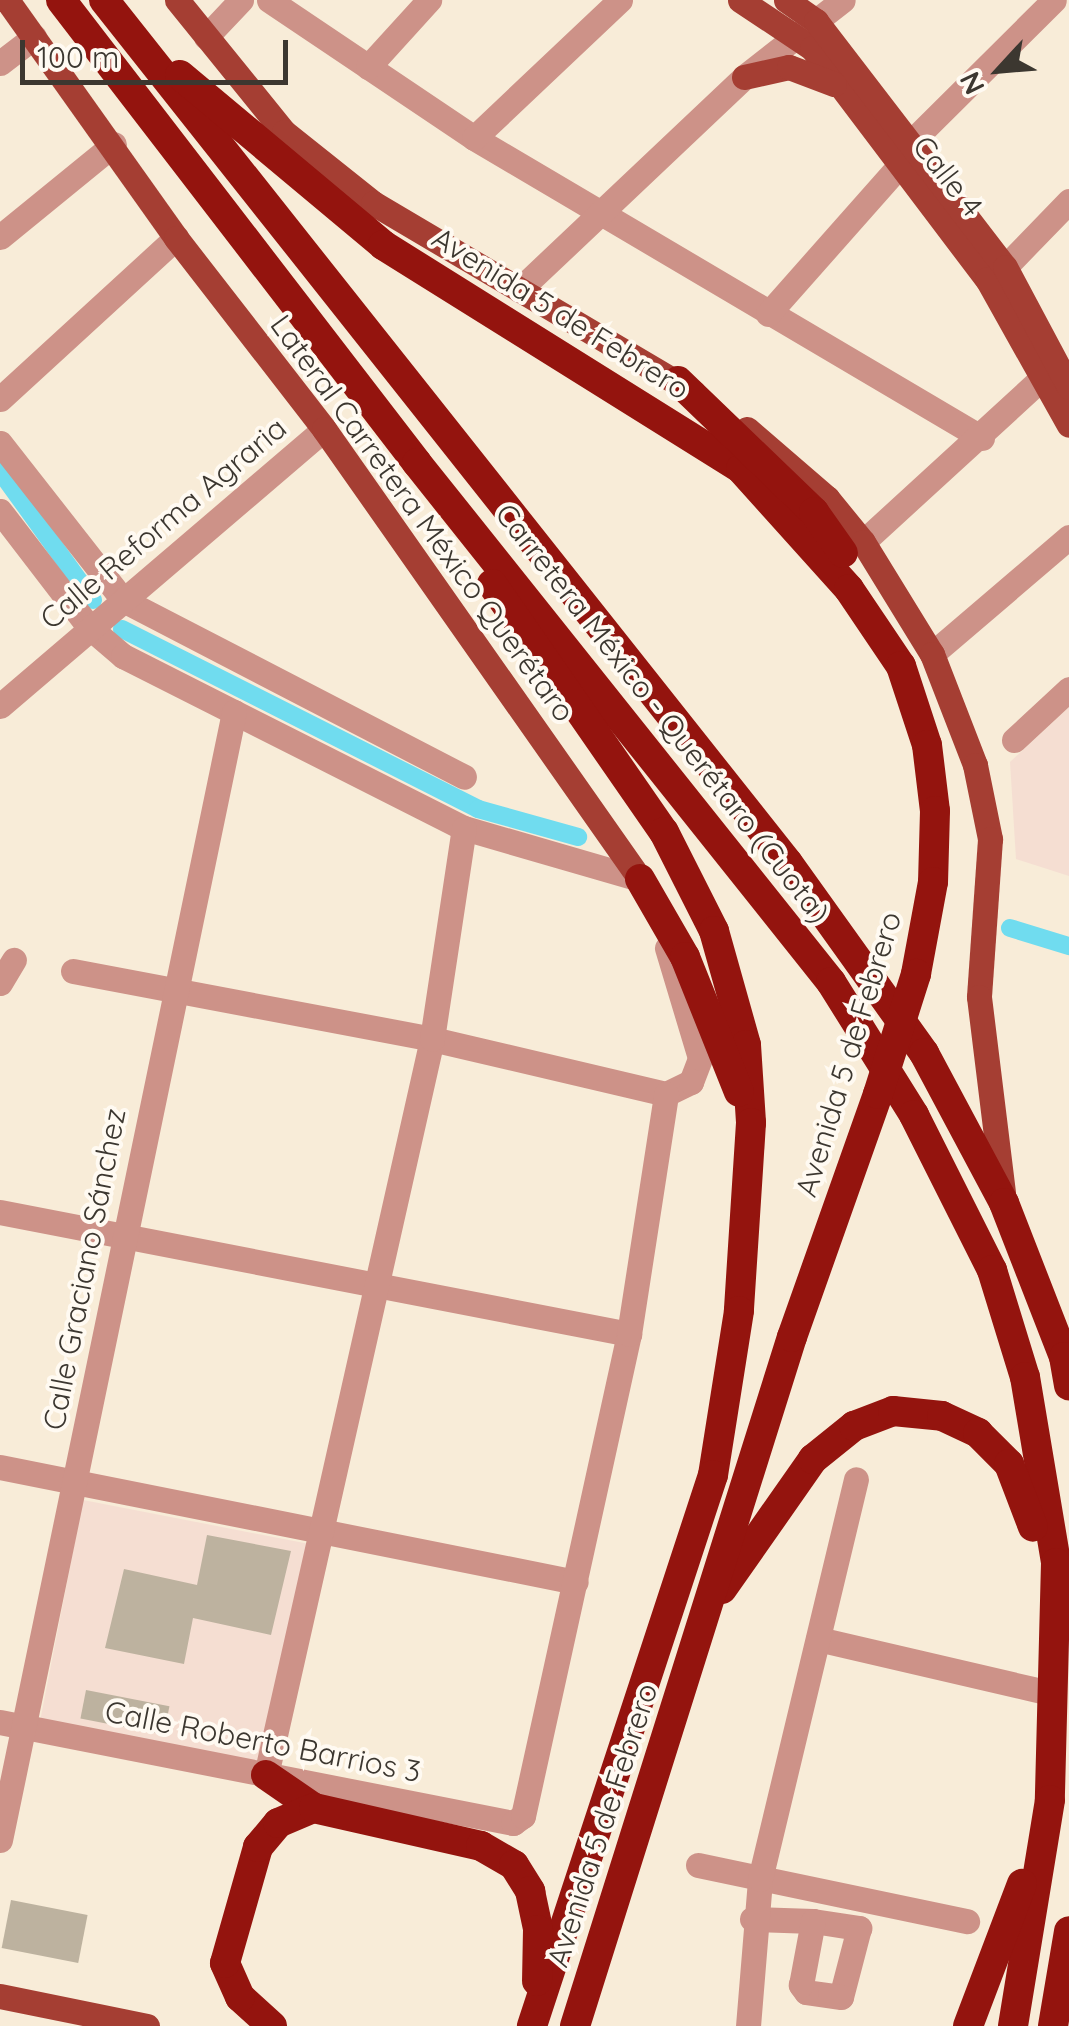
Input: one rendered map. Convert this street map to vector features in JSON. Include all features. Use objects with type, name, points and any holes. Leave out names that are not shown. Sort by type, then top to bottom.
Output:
[{"type":"highway","name":"Carretera México - Querétaro (Cuota)","points":[[61,0],[417,463],[831,982],[914,1115],[992,1270],[1024,1377],[1056,1563],[1050,1800],[1014,2026]]},
{"type":"highway","name":"Carretera México - Querétaro (Cuota)","points":[[112,12],[820,904],[924,1053],[1004,1203],[1067,1367]]},
{"type":"highway","name":"Avenida 5 de Febrero","points":[[112,12],[270,156],[383,245],[741,470],[849,590],[901,666],[926,744],[935,811],[933,882],[916,974],[792,1337],[574,2026]]},
{"type":"highway","points":[[678,381],[814,512],[858,576],[901,666]]},
{"type":"highway","name":"Avenida 5 de Febrero","points":[[417,463],[470,554],[580,703],[672,848],[714,931],[746,1045],[751,1123],[739,1311],[713,1475],[534,2020]]},
{"type":"highway","points":[[640,879],[686,957],[751,1123]]},
{"type":"highway","points":[[706,1612],[827,1448],[854,1426],[893,1411],[942,1416],[978,1433],[1009,1464],[1029,1504],[1043,1584],[1046,1692],[1053,1754]]},
{"type":"highway","points":[[266,1775],[314,1808],[481,1846],[514,1865],[530,1891],[538,1930],[534,2020]]},
{"type":"highway","points":[[968,2026],[1050,1800]]},
{"type":"highway","points":[[272,2026],[240,1997],[226,1963],[258,1847],[278,1823],[314,1808]]},
{"type":"highway","points":[[1054,2026],[1069,1930]]},
{"type":"main road","name":"Lateral Carretera México Querétaro","points":[[8,0],[114,144],[176,238],[324,429],[640,879]]},
{"type":"main road","points":[[177,0],[284,132],[373,203],[678,381],[814,487],[863,542],[932,654],[976,765],[990,839],[979,997],[1004,1203]]},
{"type":"main road","name":"Calle 4","points":[[740,0],[807,28],[839,86],[1005,267],[1060,373],[1069,425]]},
{"type":"main road","name":"Calle 4","points":[[786,0],[904,155],[987,280],[1060,373]]},
{"type":"main road","points":[[744,77],[789,68],[839,86]]},
{"type":"main road","points":[[0,1996],[146,2026]]},
{"type":"street","points":[[206,37],[241,0]]},
{"type":"street","points":[[269,0],[474,138],[982,438]]},
{"type":"street","points":[[368,68],[429,0]]},
{"type":"street","points":[[474,138],[620,0]]},
{"type":"street","points":[[520,290],[744,77],[843,0]]},
{"type":"street","points":[[768,314],[904,155],[1054,0]]},
{"type":"street","points":[[0,63],[34,36]]},
{"type":"street","points":[[0,237],[114,144]]},
{"type":"street","points":[[1005,267],[1069,201]]},
{"type":"street","points":[[0,398],[176,238]]},
{"type":"street","points":[[863,542],[1060,373]]},
{"type":"street","name":"Calle Reforma Agraria","points":[[0,706],[324,429]]},
{"type":"street","points":[[0,443],[123,600],[464,777]]},
{"type":"street","points":[[0,510],[90,627],[124,656],[464,828],[640,879]]},
{"type":"street","points":[[932,654],[1069,536]]},
{"type":"street","points":[[1014,740],[1069,689]]},
{"type":"street","name":"Calle Graciano Sánchez","points":[[0,1840],[12,1725],[75,1482],[122,1238],[234,712]]},
{"type":"street","points":[[266,1775],[317,1534],[380,1285],[432,1039],[464,828]]},
{"type":"street","name":"Lateral Carretera México Querétaro","points":[[640,879],[700,1058],[691,1082],[666,1094]]},
{"type":"street","points":[[0,982],[14,960]]},
{"type":"street","points":[[0,1467],[317,1534],[576,1582],[628,1334],[666,1094],[432,1039],[73,970]]},
{"type":"street","points":[[0,1212],[628,1334]]},
{"type":"street","points":[[748,2026],[752,1918],[856,1478]]},
{"type":"street","name":"Calle Roberto Barrios 3","points":[[12,1725],[513,1823],[523,1816],[576,1582]]},
{"type":"street","points":[[818,1639],[1046,1692]]},
{"type":"street","points":[[698,1865],[967,1921]]},
{"type":"street","points":[[752,1918],[813,1921]]},
{"type":"shaded area","points":[[1069,707],[1069,876],[1016,859],[1010,762]]},
{"type":"shaded area","points":[[83,1500],[307,1544],[264,1762],[40,1719]]},
{"type":"building","points":[[207,1535],[291,1551],[271,1635],[193,1618],[184,1664],[105,1648],[124,1569],[197,1585]]},
{"type":"building","points":[[86,1690],[169,1706],[164,1735],[80,1718]]},
{"type":"building","points":[[11,1900],[88,1915],[78,1963],[2,1948]]},
{"type":"waterway","points":[[0,471],[93,600]]},
{"type":"waterway","points":[[122,629],[478,809],[578,837]]},
{"type":"waterway","points":[[1010,928],[1069,946]]}]
